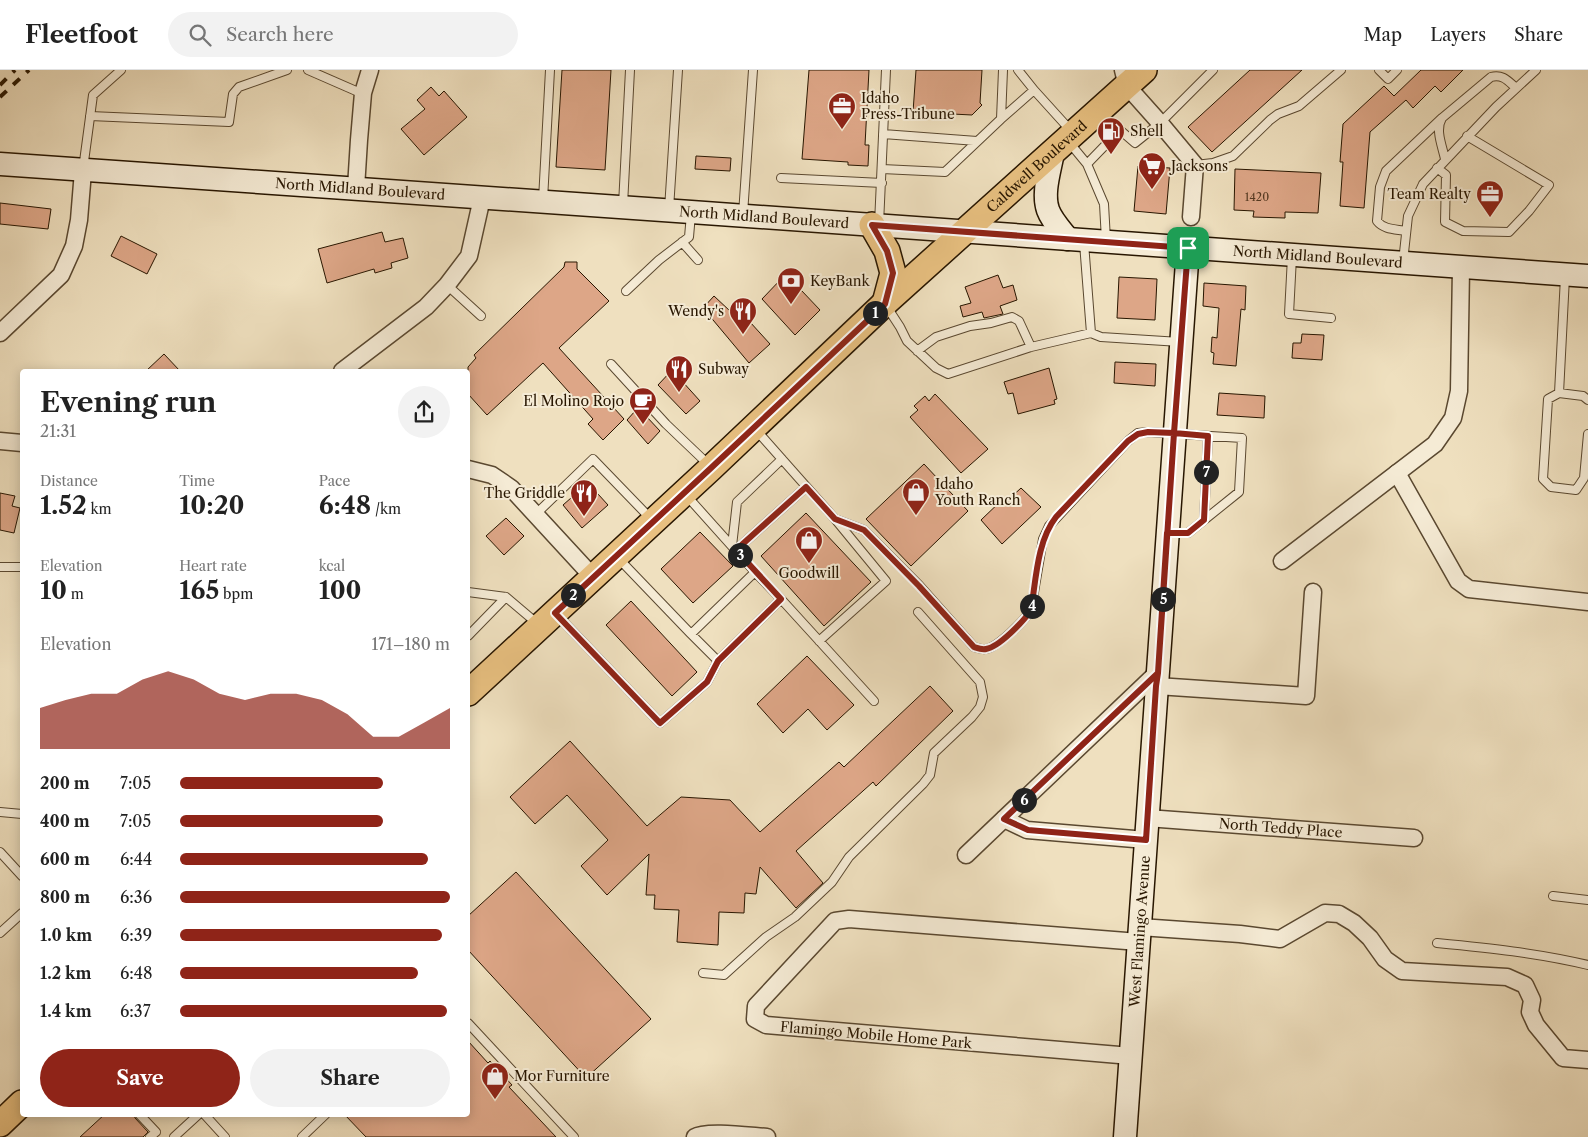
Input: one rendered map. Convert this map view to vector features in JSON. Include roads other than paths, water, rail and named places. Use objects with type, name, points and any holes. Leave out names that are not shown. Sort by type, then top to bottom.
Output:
[{"type":"main road","name":"Caldwell Boulevard","points":[[470,689],[711,468],[885,304],[1095,115],[1131,75]]},
{"type":"main road","points":[[875,225],[887,251],[893,273],[885,304]]},
{"type":"main road","points":[[0,1124],[20,1105]]},
{"type":"street","points":[[356,188],[363,94],[370,70]]},
{"type":"street","points":[[1131,75],[1160,123],[1195,165],[1191,217]]},
{"type":"street","points":[[1065,142],[1047,189],[1047,204],[1051,217],[1076,240]]},
{"type":"street","name":"North Midland Boulevard","points":[[0,164],[1588,276]]},
{"type":"street","points":[[0,333],[61,275],[74,246],[79,220],[83,171]]},
{"type":"street","points":[[345,369],[426,307],[447,285],[469,256],[482,198]]},
{"type":"street","name":"West Flamingo Avenue","points":[[1125,1137],[1188,248]]},
{"type":"street","points":[[1282,561],[1435,444],[1453,418],[1459,391],[1461,268]]},
{"type":"street","points":[[0,441],[20,443]]},
{"type":"street","points":[[470,470],[492,475],[511,488],[593,577]]},
{"type":"street","points":[[1397,473],[1458,581],[1469,589],[1588,602]]},
{"type":"street","points":[[966,855],[1157,679],[1306,696],[1312,592]]},
{"type":"street","points":[[1004,819],[1028,830],[1146,829]]},
{"type":"street","name":"North Teddy Place","points":[[1146,829],[1414,838]]},
{"type":"street","points":[[1139,935],[1240,934],[1280,939],[1325,913],[1339,914],[1354,923],[1370,938],[1385,959],[1402,970],[1507,977],[1525,985],[1532,1000],[1530,1012],[1536,1025],[1563,1058],[1588,1060]]},
{"type":"street","name":"Flamingo Mobile Home Park","points":[[1131,1056],[766,1026],[755,1019],[756,1006],[835,921],[849,919],[1139,935]]},
{"type":"street","points":[[695,1137],[709,1133],[767,1137]]},
{"type":"lane","points":[[83,171],[93,95],[121,70]]},
{"type":"lane","points":[[90,116],[229,122],[233,94],[239,87],[287,70]]},
{"type":"lane","points":[[308,70],[363,94]]},
{"type":"lane","points":[[543,202],[550,70]]},
{"type":"lane","points":[[622,208],[630,70]]},
{"type":"lane","points":[[668,211],[678,70]]},
{"type":"lane","points":[[743,216],[753,70]]},
{"type":"lane","points":[[875,225],[882,183],[886,70]]},
{"type":"lane","points":[[1001,119],[1002,70]]},
{"type":"lane","points":[[1018,70],[1034,90],[1065,142],[1087,164],[1104,204],[1106,242]]},
{"type":"lane","points":[[1087,164],[1120,130],[1135,143],[1160,123],[1213,70]]},
{"type":"lane","points":[[1195,165],[1213,164],[1232,156],[1270,120],[1278,114],[1299,106],[1341,70]]},
{"type":"lane","points":[[1379,70],[1388,79],[1397,70]]},
{"type":"lane","points":[[1402,264],[1408,216],[1423,184],[1467,136],[1536,70]]},
{"type":"lane","points":[[1406,231],[1386,228],[1377,221],[1380,187],[1386,171],[1442,118],[1491,77],[1498,75],[1505,77],[1516,88]]},
{"type":"lane","points":[[882,169],[945,172],[976,141],[1034,90]]},
{"type":"lane","points":[[1095,115],[1114,137]]},
{"type":"lane","points":[[1442,118],[1438,131],[1445,159]]},
{"type":"lane","points":[[883,134],[976,141]]},
{"type":"lane","points":[[1437,168],[1446,175],[1445,222],[1463,231],[1509,232],[1529,211],[1549,185],[1467,136]]},
{"type":"lane","points":[[781,178],[882,183]]},
{"type":"lane","points":[[626,290],[689,237],[691,212]]},
{"type":"lane","points":[[1076,240],[1091,333]]},
{"type":"lane","points":[[682,242],[698,260]]},
{"type":"lane","points":[[1292,256],[1289,314],[1331,318]]},
{"type":"lane","points":[[1560,393],[1565,275]]},
{"type":"lane","points":[[447,285],[481,316]]},
{"type":"lane","points":[[885,304],[907,341],[936,368],[948,374],[1031,347],[1091,333],[1101,337],[1181,342]]},
{"type":"lane","points":[[917,351],[936,337],[970,326],[991,323],[1012,316],[1019,321],[1031,347]]},
{"type":"lane","points":[[611,364],[666,424],[711,468]]},
{"type":"lane","points":[[1588,400],[1583,396],[1560,393],[1548,399],[1543,478],[1551,488],[1576,490],[1584,478],[1588,434]]},
{"type":"lane","points":[[754,428],[835,519],[886,581],[819,642]]},
{"type":"lane","points":[[835,519],[864,530],[919,586],[974,647],[985,650],[996,645],[1031,610],[1043,540],[1049,526],[1133,437],[1148,432],[1242,438],[1239,492],[1188,533],[1167,533]]},
{"type":"lane","points":[[1204,520],[1208,436]]},
{"type":"lane","points":[[536,514],[593,459],[653,521]]},
{"type":"lane","points":[[734,548],[737,502],[782,459]]},
{"type":"lane","points":[[734,548],[806,487]]},
{"type":"lane","points":[[684,493],[874,701]]},
{"type":"lane","points":[[616,556],[718,661]]},
{"type":"lane","points":[[0,567],[20,567]]},
{"type":"lane","points":[[691,634],[755,572]]},
{"type":"lane","points":[[470,592],[506,597],[547,619],[660,723],[707,682],[718,661],[781,599]]},
{"type":"lane","points":[[470,634],[506,597]]},
{"type":"lane","points":[[703,973],[724,975],[766,937],[794,917],[832,882],[849,857],[923,784],[930,775],[934,753],[980,707],[983,697],[980,682],[918,612]]},
{"type":"lane","points":[[0,812],[20,814]]},
{"type":"lane","points":[[0,852],[20,874]]},
{"type":"lane","points":[[1553,896],[1588,900]]},
{"type":"lane","points":[[0,933],[20,915]]},
{"type":"lane","points":[[1437,943],[1518,951],[1588,965]]},
{"type":"lane","points":[[470,1025],[574,1137]]},
{"type":"lane","points":[[142,1117],[156,1132],[150,1137]]},
{"type":"lane","points":[[174,1137],[196,1117]]},
{"type":"lane","points":[[207,1117],[225,1137]]},
{"type":"lane","points":[[302,1137],[323,1117]]},
{"type":"railway","points":[[0,85],[15,70]]},
{"type":"railway","points":[[0,97],[29,70]]},
{"type":"place","name":"Idaho Press-Tribune","points":[[842,130]]},
{"type":"place","name":"Shell","points":[[1111,155]]},
{"type":"place","name":"Jacksons","points":[[1152,190]]},
{"type":"place","name":"Team Realty","points":[[1490,218]]},
{"type":"place","name":"KeyBank","points":[[791,305]]},
{"type":"place","name":"Wendy's","points":[[743,335]]},
{"type":"place","name":"Subway","points":[[679,393]]},
{"type":"place","name":"El Molino Rojo","points":[[643,425]]},
{"type":"place","name":"Idaho Youth Ranch","points":[[916,516]]},
{"type":"place","name":"The Griddle","points":[[584,517]]},
{"type":"place","name":"Goodwill","points":[[809,564]]},
{"type":"place","name":"Mor Furniture","points":[[495,1100]]}]
